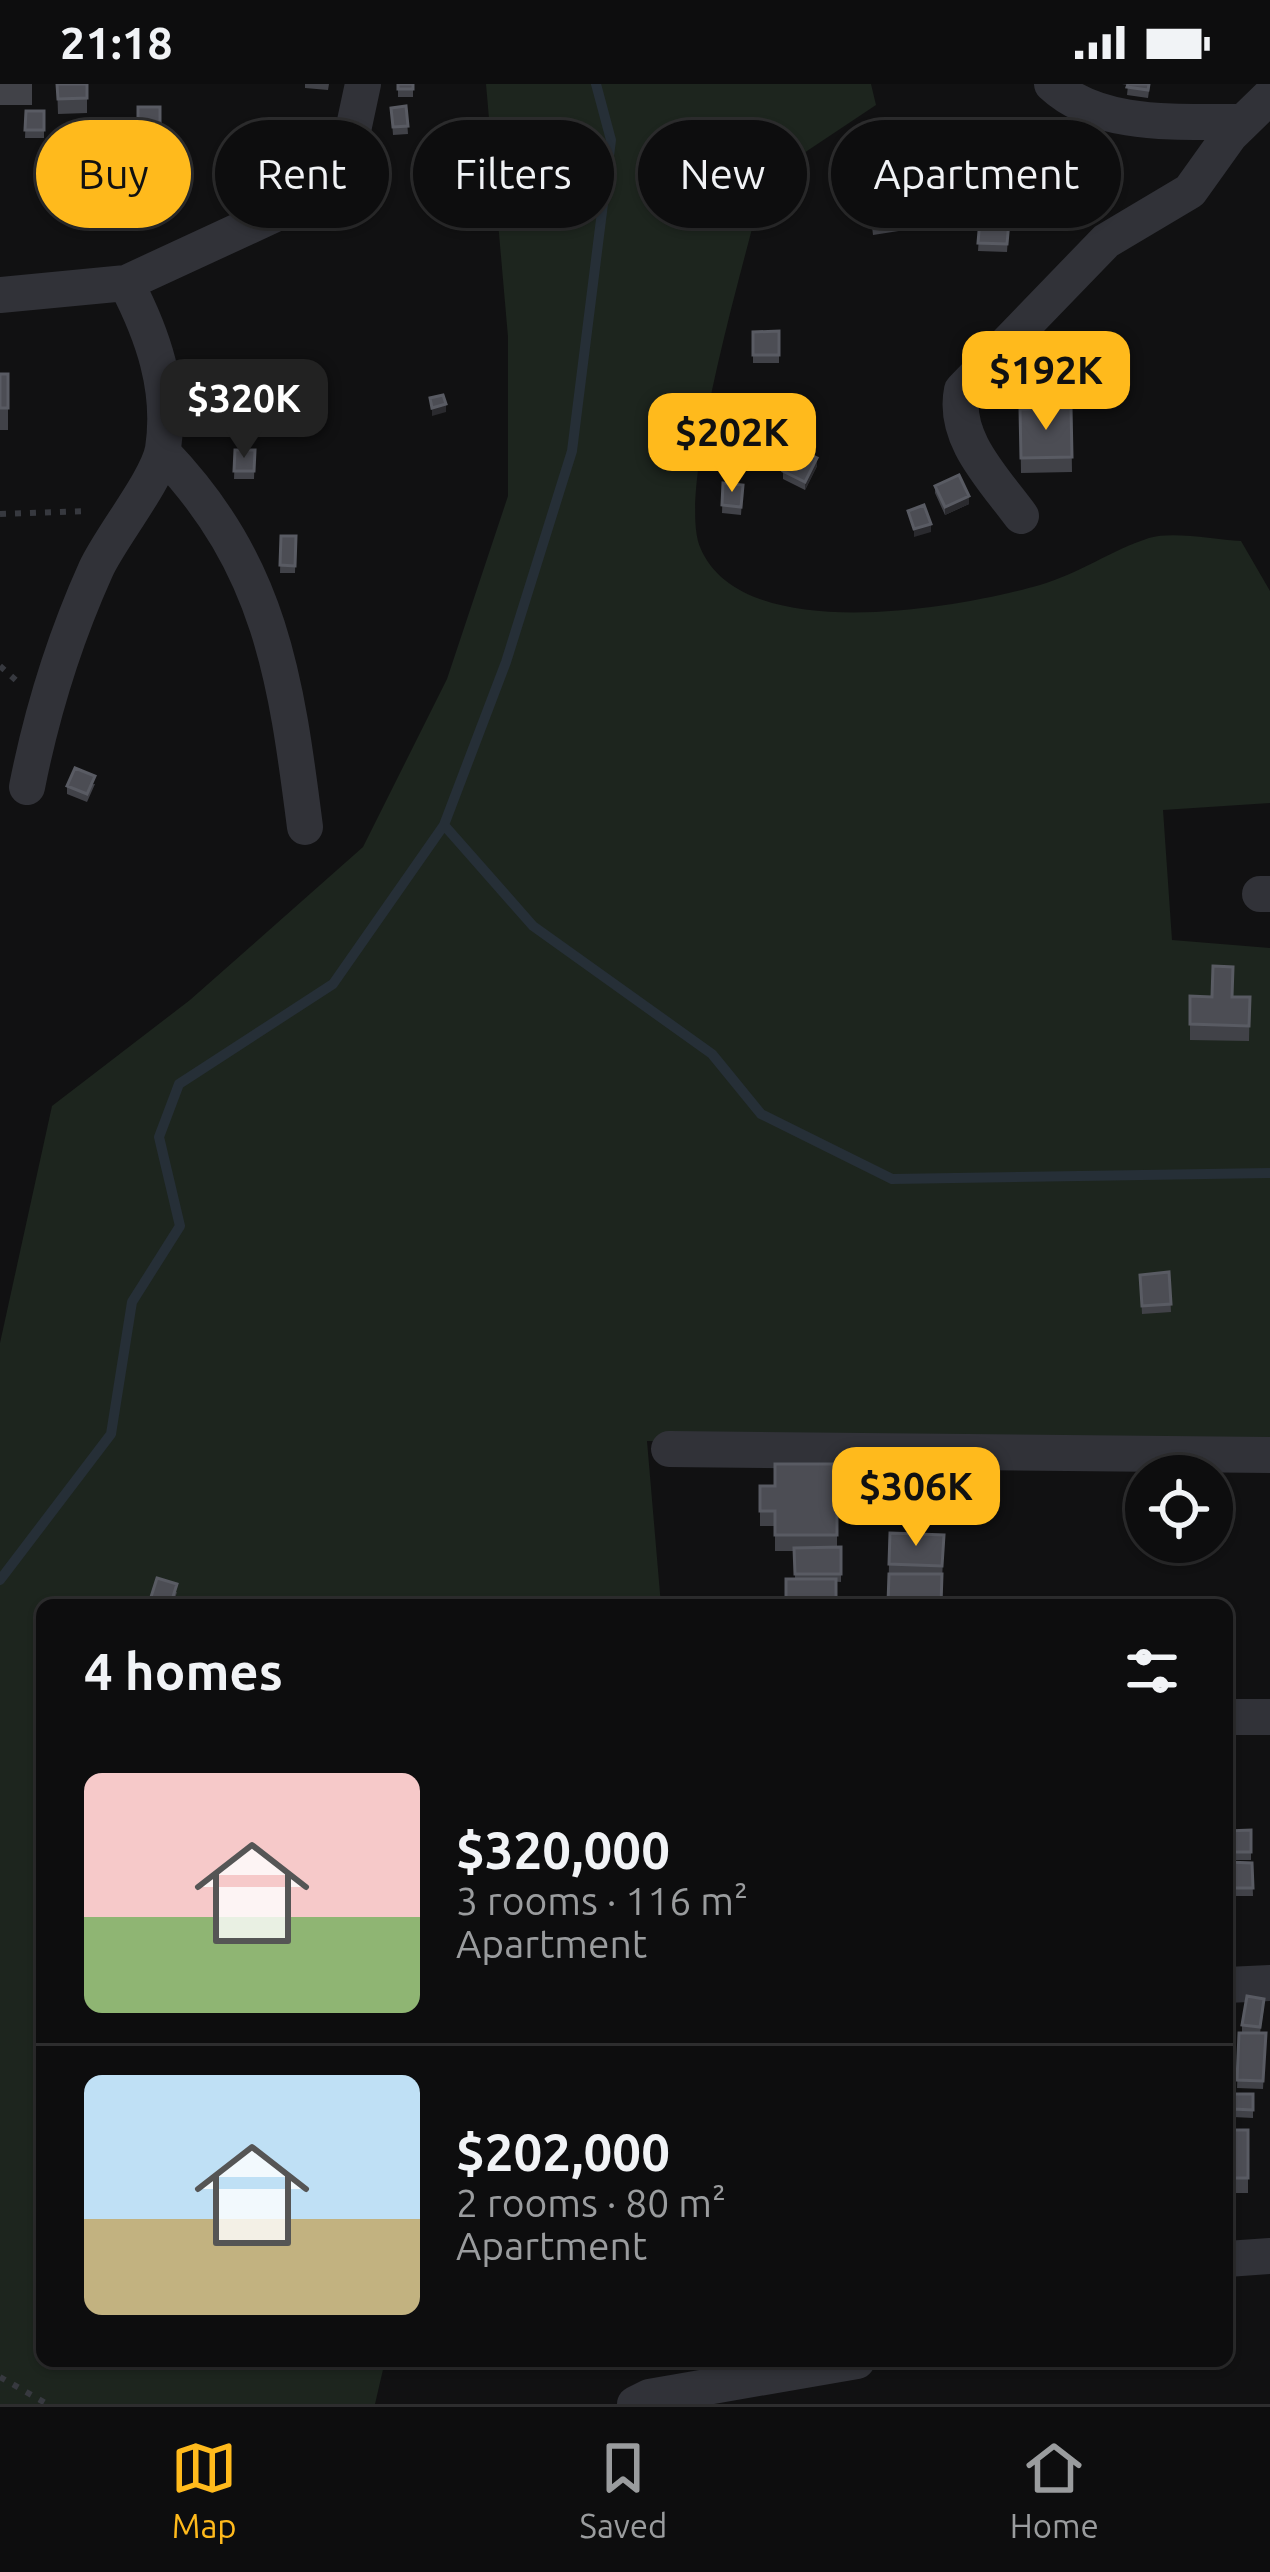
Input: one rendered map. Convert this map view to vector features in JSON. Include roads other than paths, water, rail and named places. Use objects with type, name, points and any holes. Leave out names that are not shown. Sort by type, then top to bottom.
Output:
[{"type":"street","points":[[0,295],[126,283],[286,209],[326,176],[354,126],[363,84]]},
{"type":"street","points":[[1052,84],[1097,109],[1144,120],[1242,122]]},
{"type":"street","points":[[1021,516],[974,451],[957,413],[962,390],[1106,241],[1190,191],[1242,122],[1270,95]]},
{"type":"street","points":[[28,787],[44,699],[97,567],[163,453],[162,370],[151,331],[126,283]]},
{"type":"street","points":[[163,453],[197,489],[244,559],[291,713],[305,827]]},
{"type":"street","points":[[669,1449],[1270,1455]]},
{"type":"street","points":[[1233,1717],[1270,1717]]},
{"type":"street","points":[[1233,1985],[1270,1983]]},
{"type":"street","points":[[1233,2259],[1270,2256]]},
{"type":"street","points":[[643,2402],[669,2367]]},
{"type":"street","points":[[643,2402],[826,2367]]},
{"type":"waterway","points":[[0,1580],[111,1434],[132,1302],[180,1226],[159,1137],[179,1084],[333,984],[444,825],[506,662],[572,451],[611,140],[596,84]]},
{"type":"waterway","points":[[444,825],[533,926],[712,1054],[761,1114],[892,1179],[1270,1173]]}]
